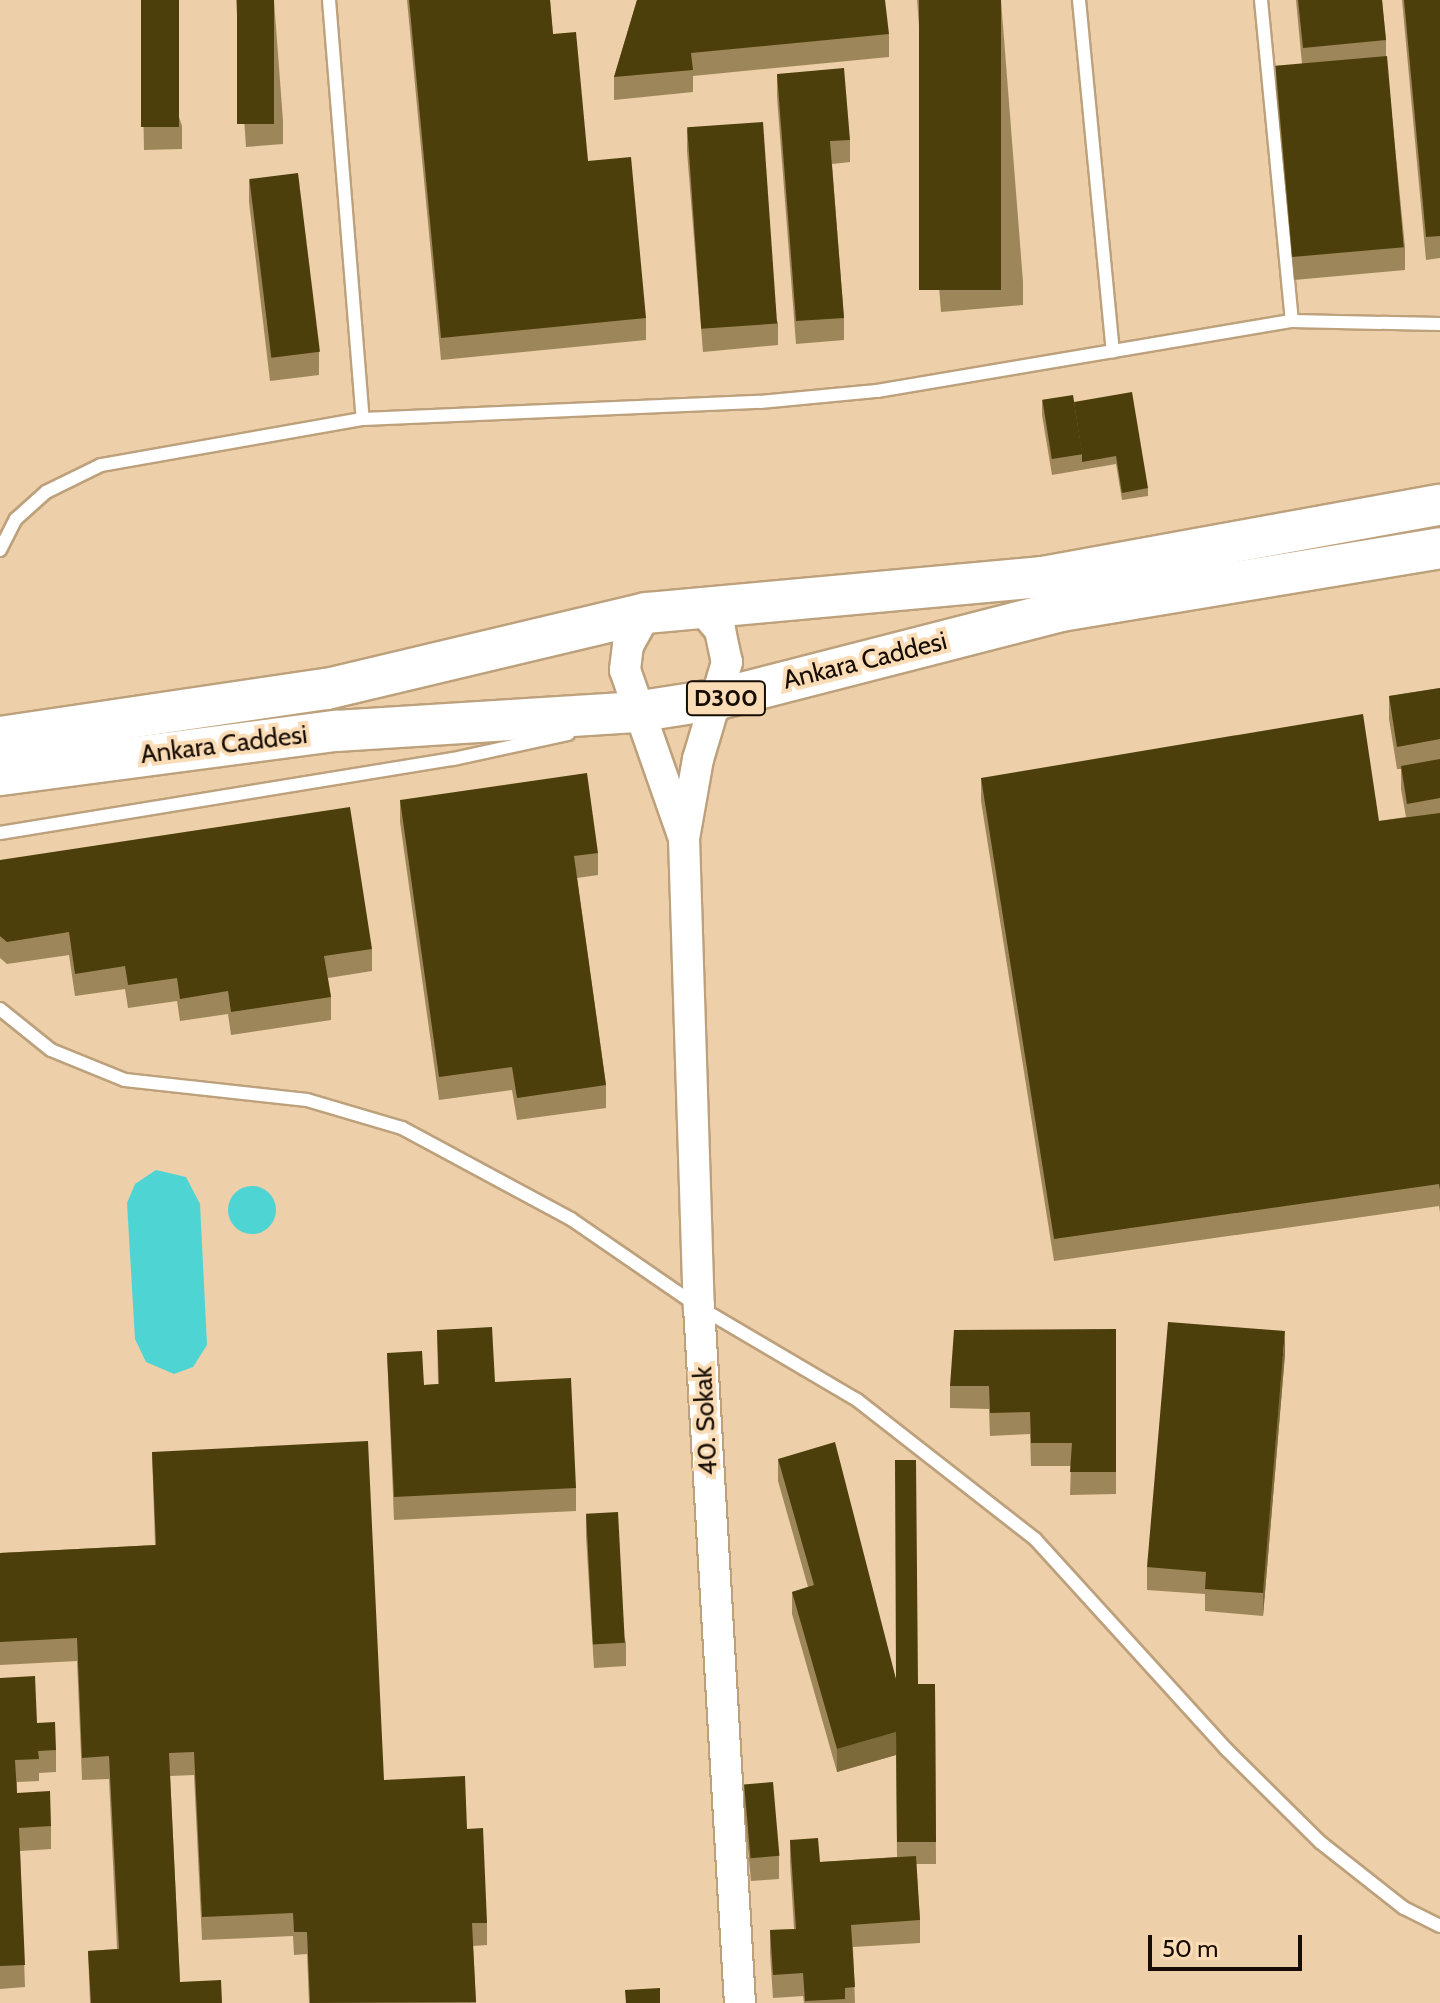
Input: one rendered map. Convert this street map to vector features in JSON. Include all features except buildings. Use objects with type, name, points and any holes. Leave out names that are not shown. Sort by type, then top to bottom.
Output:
[{"type":"highway","name":"Ankara Caddesi","points":[[0,737],[327,689],[646,613],[699,605],[1042,577],[1440,505]]},
{"type":"highway","name":"Ankara Caddesi","points":[[0,775],[336,731],[635,712],[719,699],[1061,611],[1440,548]]},
{"type":"street","points":[[684,838],[698,759],[719,699],[727,662],[720,630],[699,605]]},
{"type":"street","points":[[646,613],[628,645],[625,670],[635,712],[684,838]]},
{"type":"street","name":"40. Sokak","points":[[684,838],[699,1307],[740,2003]]},
{"type":"lane","points":[[329,0],[363,419]]},
{"type":"lane","points":[[1079,0],[1113,351]]},
{"type":"lane","points":[[1261,0],[1292,321]]},
{"type":"lane","points":[[0,550],[16,519],[46,492],[101,465],[363,419],[760,402],[877,391],[1292,321],[1440,324]]},
{"type":"lane","points":[[0,833],[453,759],[568,734],[635,712]]},
{"type":"lane","points":[[0,1009],[51,1050],[125,1080],[307,1100],[402,1128],[571,1219],[699,1307],[857,1400],[1035,1539],[1226,1749],[1320,1842],[1404,1908],[1440,1926]]},
{"type":"water","points":[[156,1170],[186,1177],[200,1204],[207,1345],[193,1367],[174,1374],[146,1362],[135,1339],[127,1203],[135,1184]]},
{"type":"water","points":[[252,1186],[269,1193],[276,1210],[269,1227],[252,1234],[235,1227],[228,1210],[235,1193]]}]
